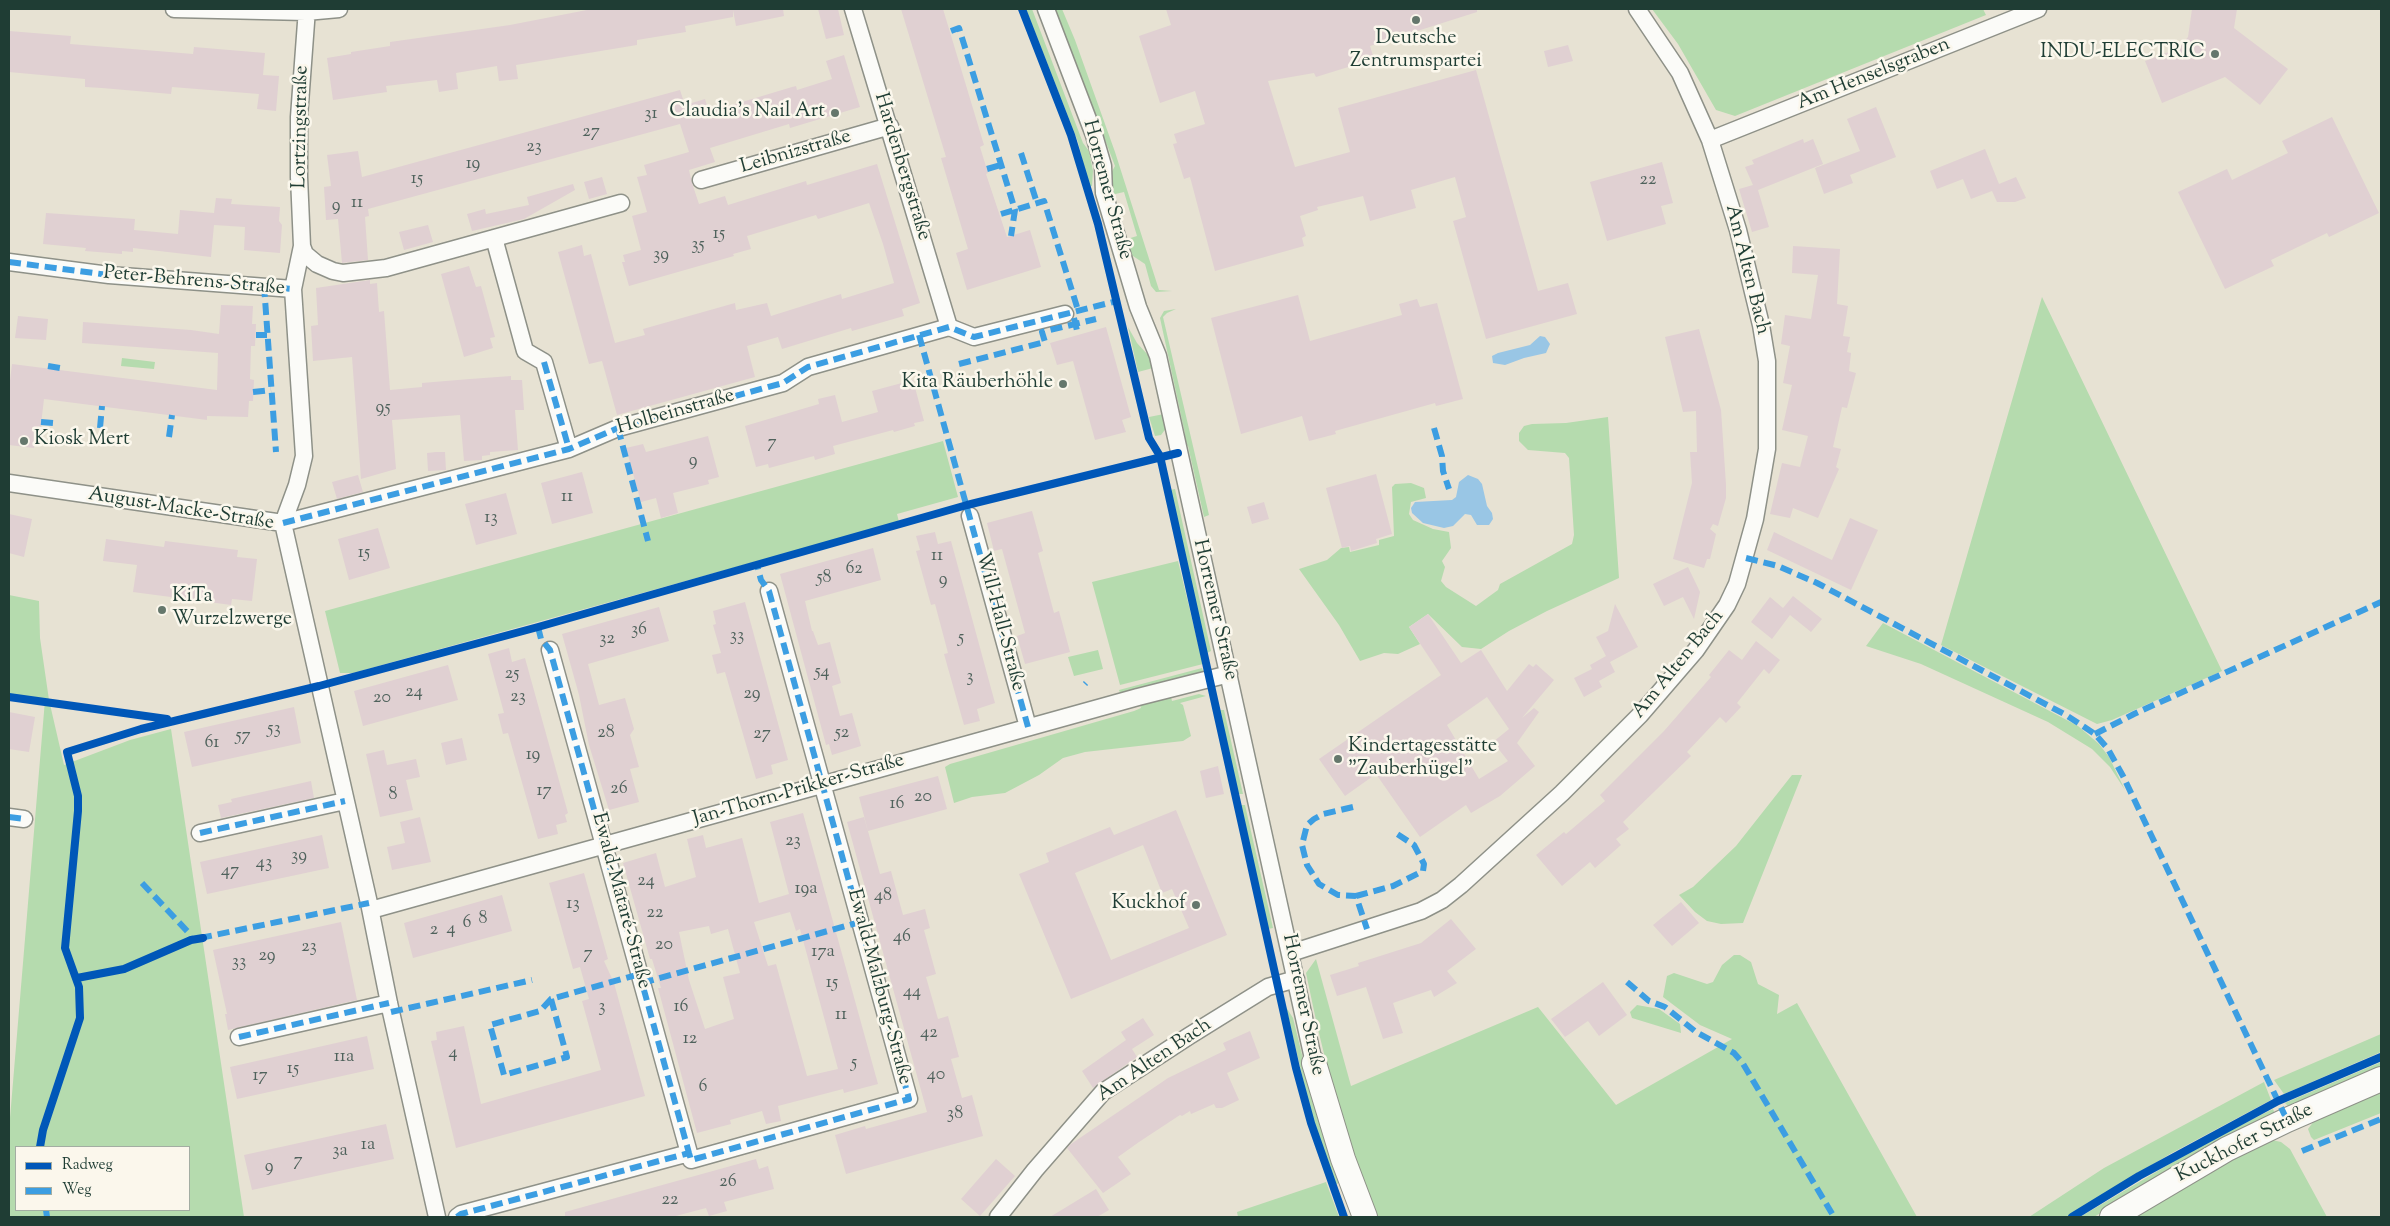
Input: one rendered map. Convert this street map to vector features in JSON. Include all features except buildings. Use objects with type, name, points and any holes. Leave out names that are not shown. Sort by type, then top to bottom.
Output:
[{"type":"main road","name":"Horremer Straße","points":[[1314,1062],[1343,1159],[1365,1217]]},
{"type":"main road","name":"Kuckhofer Straße","points":[[2112,1217],[2228,1149],[2287,1120],[2381,1079]]},
{"type":"street","points":[[174,9],[307,11],[339,9]]},
{"type":"street","name":"Hardenbergstraße","points":[[853,9],[890,126],[949,326]]},
{"type":"street","name":"Horremer Straße","points":[[1046,9],[1094,135],[1103,166],[1104,193],[1138,307],[1158,356],[1175,424],[1178,453],[1229,674],[1314,1062]]},
{"type":"street","name":"Am Alten Bach","points":[[1291,953],[1421,912],[1442,900],[1461,885],[1562,793],[1640,715],[1685,663],[1727,605],[1737,584],[1746,558],[1762,480],[1768,418],[1767,362],[1754,292],[1710,140],[1691,94],[1675,65],[1636,9]]},
{"type":"street","name":"Am Henselsgraben","points":[[1710,140],[2038,9]]},
{"type":"street","name":"Lortzingstraße","points":[[293,289],[302,246],[299,145],[307,11]]},
{"type":"street","name":"Leibnizstraße","points":[[701,180],[890,126]]},
{"type":"street","points":[[302,246],[310,259],[325,268],[353,273],[386,268],[621,203]]},
{"type":"street","points":[[494,238],[525,351],[544,362],[569,449]]},
{"type":"street","name":"Peter-Behrens-Straße","points":[[9,262],[109,274],[293,289],[304,456],[297,484],[283,523]]},
{"type":"street","points":[[949,326],[974,337],[1064,314]]},
{"type":"street","name":"Holbeinstraße","points":[[283,523],[569,449],[618,428],[783,384],[808,367],[949,326]]},
{"type":"street","name":"August-Macke-Straße","points":[[9,484],[283,523],[437,1217]]},
{"type":"street","name":"Will-Hall-Straße","points":[[970,516],[1028,727]]},
{"type":"street","name":"Ewald-Malzburg-Straße","points":[[457,1217],[461,1214],[689,1153],[691,1160],[909,1099],[769,591]]},
{"type":"street","name":"Ewald-Mataré-Straße","points":[[550,650],[689,1153]]},
{"type":"street","name":"Jan-Thorn-Prikker-Straße","points":[[370,910],[1028,727],[1229,674]]},
{"type":"street","points":[[200,833],[345,801]]},
{"type":"street","name":"Am Alten Bach","points":[[998,1217],[1047,1155],[1103,1092],[1268,987],[1296,980]]},
{"type":"street","points":[[239,1037],[389,1003]]},
{"type":"green space","points":[[1026,9],[1032,9],[1083,143],[1089,151],[1093,171],[1092,186],[1089,187],[1078,142]]},
{"type":"green space","points":[[1055,9],[1062,9],[1075,40],[1115,152],[1159,290],[1172,291],[1156,292],[1151,286],[1145,264],[1130,254],[1124,240],[1137,236],[1124,192],[1111,195],[1110,175],[1115,166]]},
{"type":"green space","points":[[1652,9],[1983,9],[1986,15],[1735,116],[1716,110],[1678,44]]},
{"type":"green space","points":[[2042,297],[2222,671],[2112,720],[2097,724],[1941,645]]},
{"type":"green space","points":[[1176,309],[1163,317],[1209,515],[1204,517],[1188,446],[1185,444],[1185,434],[1160,318],[1164,311]]},
{"type":"green space","points":[[1128,327],[1137,343],[1148,355],[1153,368],[1138,372]]},
{"type":"green space","points":[[122,358],[155,362],[154,369],[121,366]]},
{"type":"green space","points":[[1164,414],[1167,427],[1161,435],[1155,436],[1149,417]]},
{"type":"green space","points":[[1608,417],[1619,578],[1547,611],[1509,631],[1481,649],[1462,647],[1428,614],[1409,627],[1420,644],[1398,654],[1384,653],[1360,661],[1339,625],[1299,569],[1327,560],[1341,548],[1349,547],[1350,552],[1379,545],[1379,540],[1394,536],[1392,487],[1395,484],[1411,483],[1424,488],[1426,498],[1411,502],[1409,514],[1413,520],[1433,529],[1449,532],[1451,548],[1442,561],[1445,567],[1441,581],[1446,587],[1476,606],[1498,590],[1500,584],[1572,544],[1574,535],[1569,458],[1565,453],[1528,450],[1519,441],[1519,433],[1524,426],[1532,424],[1566,423]]},
{"type":"green space","points":[[943,441],[958,497],[897,514],[899,522],[353,673],[340,673],[325,611]]},
{"type":"green space","points":[[1175,489],[1211,651],[1207,653],[1170,490]]},
{"type":"green space","points":[[1178,561],[1203,664],[1120,685],[1092,582]]},
{"type":"green space","points":[[9,595],[39,601],[40,638],[49,700],[64,765],[130,740],[171,729],[244,1217],[9,1217],[9,1130],[45,700],[9,694]]},
{"type":"green space","points":[[1883,623],[2078,726],[2099,744],[2109,757],[2125,790],[2110,767],[2092,749],[2048,722],[1921,664],[1866,646]]},
{"type":"green space","points":[[1098,650],[1103,669],[1074,676],[1068,657]]},
{"type":"green space","points":[[1202,668],[1204,674],[1121,696],[1119,690]]},
{"type":"green space","points":[[1170,693],[1172,701],[1199,694],[1206,696],[1180,703],[1183,705],[1191,736],[1183,741],[1085,752],[1063,758],[1039,775],[1005,793],[972,797],[954,803],[945,767],[950,764],[1134,711],[1141,708],[1139,701]]},
{"type":"green space","points":[[1219,710],[1224,710],[1243,794],[1238,794]]},
{"type":"green space","points":[[1792,775],[1802,775],[1743,923],[1721,924],[1707,921],[1695,912],[1679,895],[1693,887],[1736,846]]},
{"type":"green space","points":[[1240,805],[1245,805],[1273,928],[1268,929]]},
{"type":"green space","points":[[1734,955],[1740,955],[1751,962],[1758,984],[1779,995],[1777,1014],[1797,1003],[1917,1217],[1376,1217],[1338,1111],[1317,1025],[1306,973],[1316,959],[1351,1086],[1538,1007],[1616,1105],[1732,1039],[1700,1025],[1663,997],[1667,976],[1674,973],[1707,984],[1713,982],[1722,965]]},
{"type":"green space","points":[[1637,1005],[1659,1009],[1680,1024],[1681,1033],[1632,1018],[1630,1012]]},
{"type":"green space","points":[[1286,1007],[1293,1018],[1318,1120],[1339,1183],[1334,1185],[1310,1109]]},
{"type":"green space","points":[[2381,1034],[2381,1052],[2284,1094],[2274,1080]]},
{"type":"green space","points":[[2381,1062],[2381,1069],[2289,1107],[2285,1103]]},
{"type":"green space","points":[[2264,1082],[2271,1100],[2170,1154],[2066,1217],[2029,1217],[2104,1168]]},
{"type":"green space","points":[[2381,1091],[2381,1113],[2314,1140],[2311,1137],[2308,1129],[2314,1121]]},
{"type":"green space","points":[[2273,1109],[2275,1114],[2212,1146],[2094,1217],[2080,1217],[2205,1143]]},
{"type":"green space","points":[[2272,1140],[2281,1142],[2290,1149],[2327,1217],[2133,1217],[2249,1150]]},
{"type":"green space","points":[[1326,1182],[1339,1217],[1238,1217],[1237,1212]]},
{"type":"water","points":[[1540,336],[1545,337],[1550,344],[1546,353],[1505,365],[1493,363],[1492,356],[1530,345]]},
{"type":"water","points":[[1468,475],[1478,479],[1482,484],[1487,506],[1492,513],[1493,519],[1489,525],[1477,525],[1471,515],[1465,514],[1453,526],[1444,528],[1423,523],[1412,513],[1411,508],[1415,502],[1452,500],[1456,497],[1459,482]]},
{"type":"marked path","points":[[951,31],[959,28],[1015,210],[1011,236]]},
{"type":"marked path","points":[[1021,153],[1037,203]]},
{"type":"marked path","points":[[987,169],[1001,165]]},
{"type":"marked path","points":[[1001,214],[1044,201],[1078,310]]},
{"type":"marked path","points":[[9,262],[109,275],[293,289]]},
{"type":"marked path","points":[[264,285],[276,452]]},
{"type":"marked path","points":[[283,523],[569,449],[618,428],[783,383],[808,367],[949,327],[974,337],[1117,301]]},
{"type":"marked path","points":[[1074,318],[1078,335]]},
{"type":"marked path","points":[[959,364],[1045,342],[1042,332],[1096,319]]},
{"type":"marked path","points":[[256,335],[267,335]]},
{"type":"marked path","points":[[919,335],[1028,727]]},
{"type":"marked path","points":[[544,362],[569,449]]},
{"type":"marked path","points":[[48,366],[60,368]]},
{"type":"marked path","points":[[253,392],[271,390]]},
{"type":"marked path","points":[[100,428],[102,406]]},
{"type":"marked path","points":[[169,437],[172,415]]},
{"type":"marked path","points":[[41,422],[53,423]]},
{"type":"marked path","points":[[618,428],[648,541]]},
{"type":"marked path","points":[[1434,428],[1442,456],[1443,471],[1449,489]]},
{"type":"marked path","points":[[1746,558],[1778,566],[1817,583],[2066,715],[2095,734],[2108,749],[2123,776],[2287,1120]]},
{"type":"marked path","points":[[457,1217],[461,1214],[689,1153],[691,1160],[909,1099],[769,591],[761,580],[757,565]]},
{"type":"marked path","points":[[2095,734],[2134,714],[2381,602]]},
{"type":"marked path","points":[[538,627],[541,639],[550,650],[689,1153]]},
{"type":"marked path","points":[[200,833],[345,801]]},
{"type":"marked path","points":[[1353,807],[1323,814],[1314,819],[1307,825],[1302,845],[1307,865],[1319,884],[1338,895],[1356,896],[1367,929]]},
{"type":"marked path","points":[[9,817],[24,819]]},
{"type":"marked path","points":[[1356,896],[1393,886],[1423,871],[1424,864],[1414,845],[1394,832]]},
{"type":"marked path","points":[[142,883],[188,932],[191,940]]},
{"type":"marked path","points":[[200,938],[369,903]]},
{"type":"marked path","points":[[642,983],[860,922]]},
{"type":"marked path","points":[[551,999],[567,1057],[504,1075],[490,1025],[540,1011],[551,999],[640,974]]},
{"type":"marked path","points":[[391,1012],[532,980]]},
{"type":"marked path","points":[[1627,982],[1649,1001],[1665,1007],[1696,1032],[1734,1053],[1742,1062],[1834,1217]]},
{"type":"marked path","points":[[239,1037],[389,1003]]},
{"type":"marked path","points":[[2302,1151],[2381,1119]]},
{"type":"marked path","points":[[46,1211],[47,1217]]},
{"type":"cycle path","points":[[1022,9],[1071,135],[1098,224],[1149,438],[1160,456],[1296,1068],[1311,1123],[1344,1217]]},
{"type":"cycle path","points":[[40,1146],[43,1130],[80,1018],[79,987],[65,948],[78,811],[78,796],[67,752],[141,729],[319,686],[538,627],[967,505],[1178,453]]},
{"type":"cycle path","points":[[9,697],[167,719]]},
{"type":"cycle path","points":[[77,978],[124,969],[191,940],[203,938]]},
{"type":"cycle path","points":[[2072,1217],[2139,1176],[2278,1101],[2381,1057]]},
{"type":"place","name":"Deutsche Zentrumspartei","points":[[1416,20]]},
{"type":"place","name":"INDU-ELECTRIC","points":[[2215,54]]},
{"type":"place","name":"Claudia's Nail Art","points":[[835,113]]},
{"type":"place","name":"Kita Räuberhöhle","points":[[1063,384]]},
{"type":"place","name":"Kiosk Mert","points":[[24,441]]},
{"type":"place","name":"KiTa Wurzelzwerge","points":[[162,610]]},
{"type":"place","name":"Kindertagesstätte \"Zauberhügel\"","points":[[1338,759]]},
{"type":"place","name":"Kuckhof","points":[[1196,905]]}]
